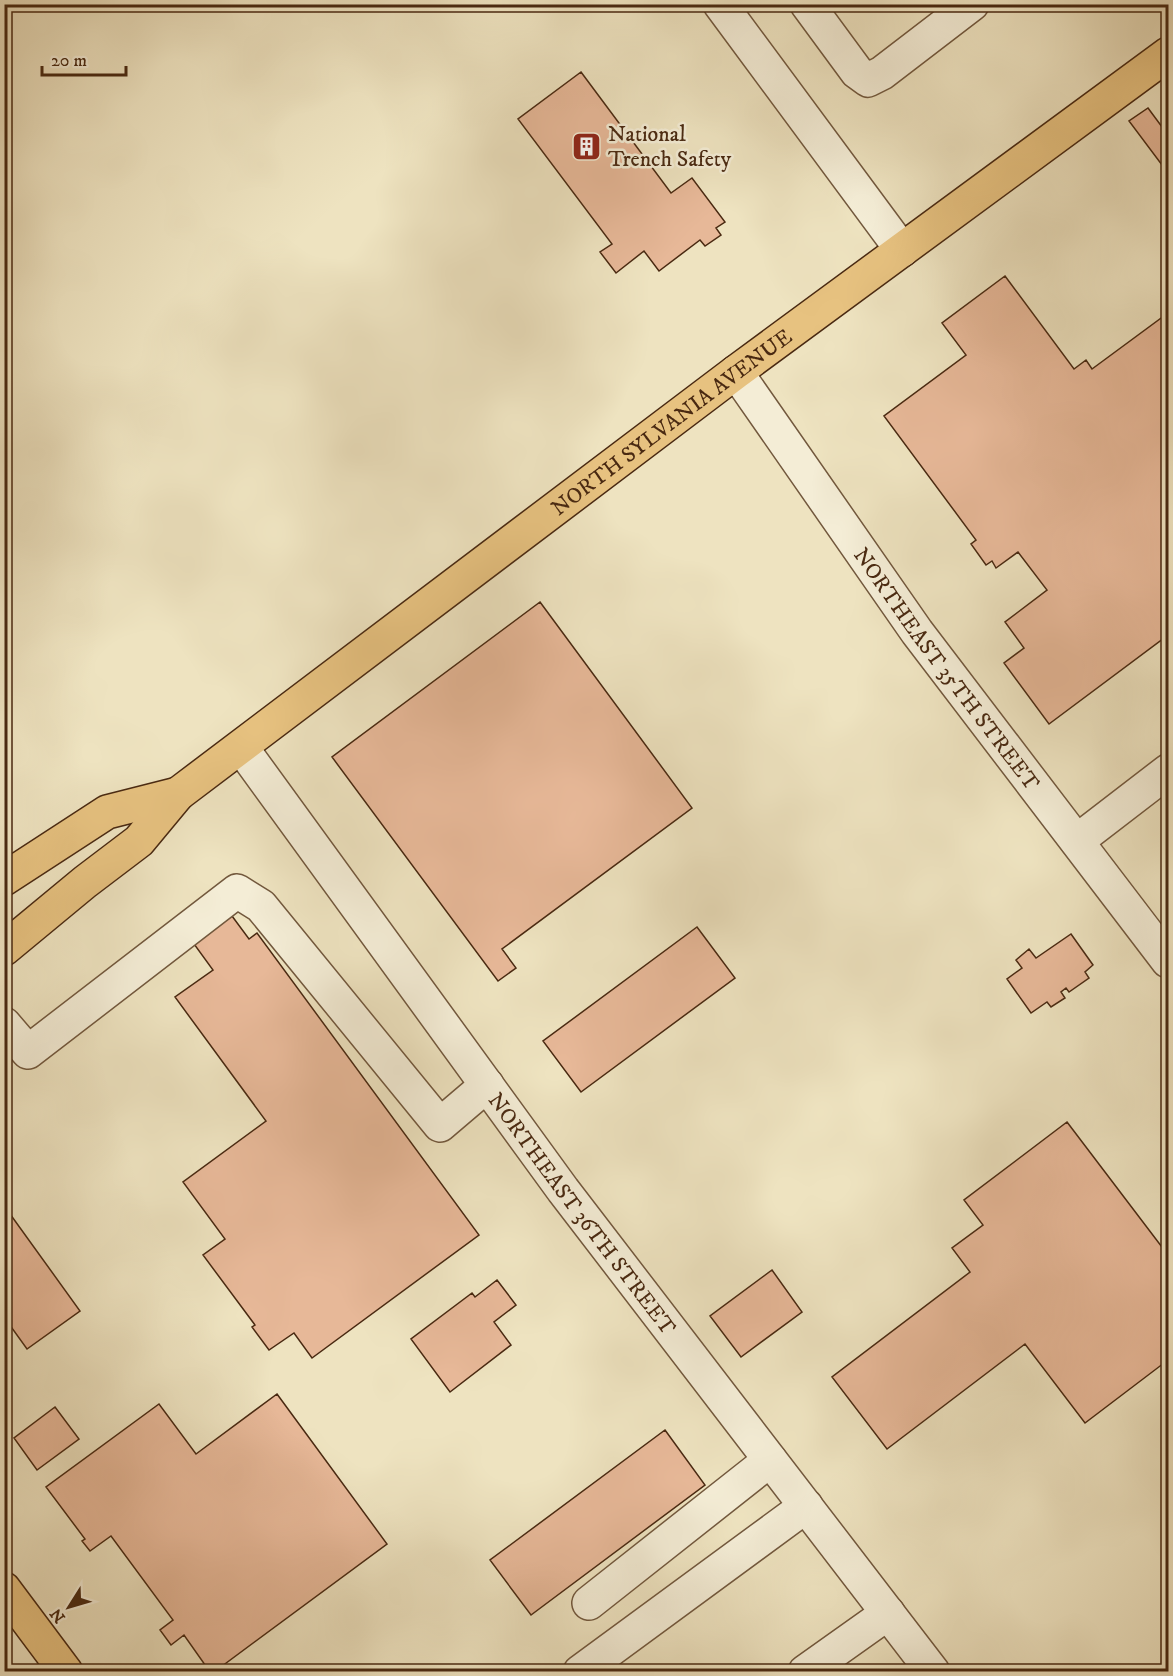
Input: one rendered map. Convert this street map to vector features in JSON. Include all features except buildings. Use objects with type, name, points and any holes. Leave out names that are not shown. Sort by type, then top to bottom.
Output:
[{"type":"main road","name":"NORTH SYLVANIA AVENUE","points":[[4,949],[85,882],[140,841],[178,794],[735,372],[1168,54]]},
{"type":"main road","name":"NORTH SYLVANIA AVENUE","points":[[4,879],[107,812],[178,794]]},
{"type":"main road","points":[[4,1589],[66,1671]]},
{"type":"street","points":[[720,4],[902,250]]},
{"type":"street","points":[[807,4],[857,72],[868,80],[882,73],[972,4]]},
{"type":"street","name":"NORTHEAST 35TH STREET","points":[[735,372],[917,632],[1168,961]]},
{"type":"street","name":"NORTHEAST 36TH STREET","points":[[241,747],[563,1190],[933,1671]]},
{"type":"street","points":[[1077,841],[1168,771]]},
{"type":"street","points":[[4,1024],[28,1052],[237,891],[261,906],[440,1125],[487,1085]]},
{"type":"street","points":[[589,1603],[770,1460]]},
{"type":"street","points":[[580,1671],[806,1506]]},
{"type":"street","points":[[805,1671],[888,1613]]},
{"type":"place","name":"National Trench Safety","points":[[587,146]]}]
